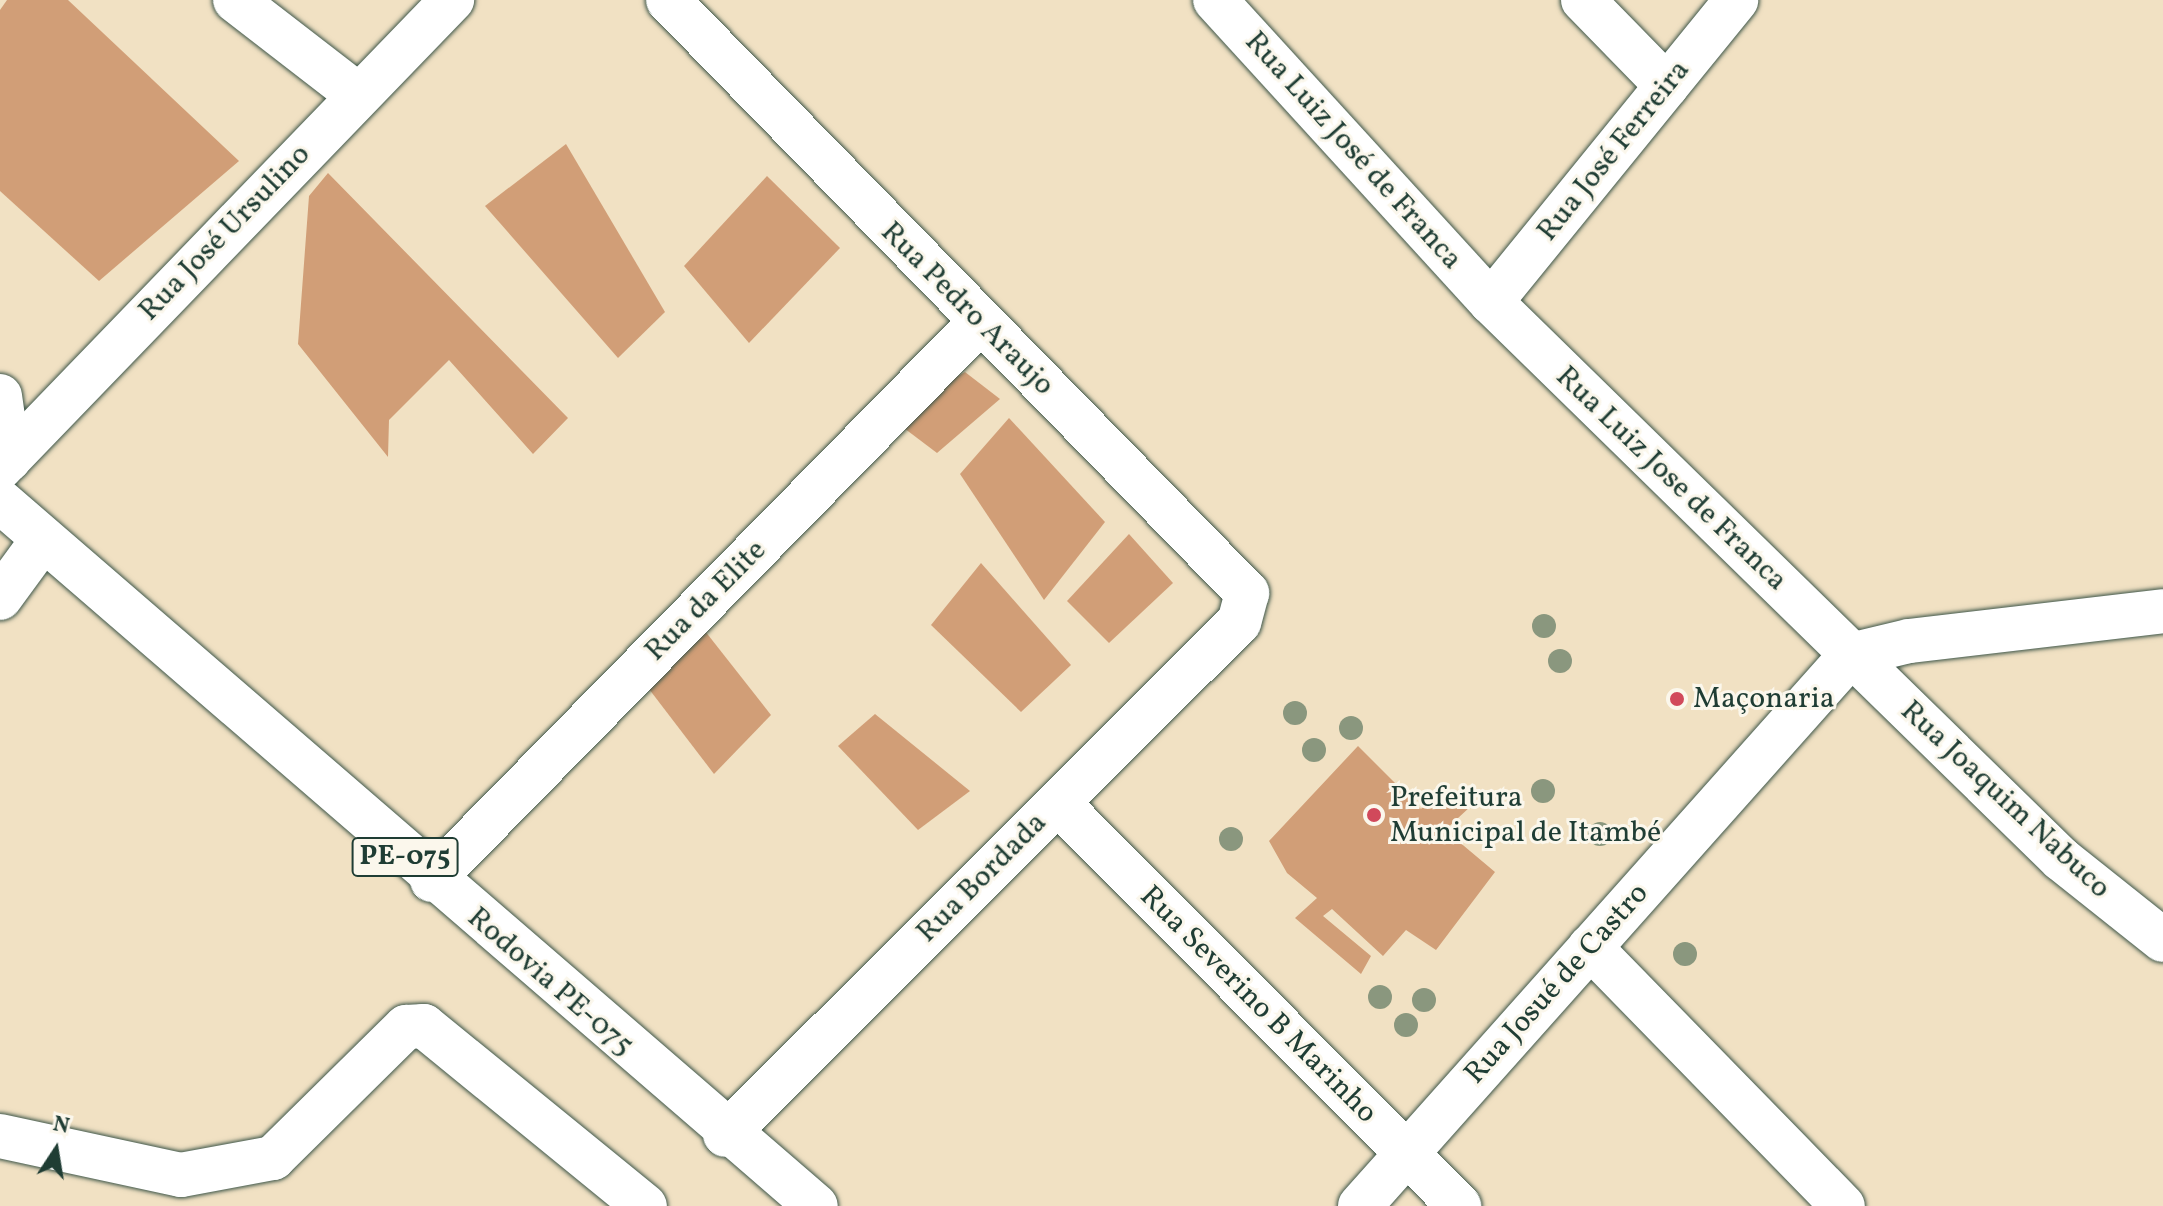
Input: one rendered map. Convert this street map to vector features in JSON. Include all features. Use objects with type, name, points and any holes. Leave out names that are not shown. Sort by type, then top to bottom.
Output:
[{"type":"street","points":[[235,0],[358,95]]},
{"type":"street","name":"Rua José Ursulino","points":[[4,464],[452,0]]},
{"type":"street","name":"Rua Pedro Araujo","points":[[668,0],[979,323],[1243,585],[1248,606],[1239,622]]},
{"type":"street","name":"Rua Luiz José de Franca","points":[[1215,0],[1491,302]]},
{"type":"street","points":[[1583,0],[1667,86]]},
{"type":"street","name":"Rua José Ferreira","points":[[1491,302],[1736,0]]},
{"type":"street","name":"Rua Luiz Jose de Franca","points":[[1491,302],[1851,655]]},
{"type":"street","name":"Rua da Elite","points":[[432,880],[979,323]]},
{"type":"street","points":[[0,396],[4,464]]},
{"type":"street","name":"Rodovia PE-075","points":[[0,501],[41,542],[725,1135],[816,1206]]},
{"type":"street","points":[[0,598],[41,542]]},
{"type":"street","points":[[1851,655],[1923,639],[2163,611]]},
{"type":"street","name":"Rua Bordada","points":[[725,1135],[1239,622]]},
{"type":"street","name":"Rua Joaquim Nabuco","points":[[1851,655],[2061,859],[2163,940]]},
{"type":"street","name":"Rua Josué de Castro","points":[[1360,1206],[1851,655]]},
{"type":"street","name":"Rua Severino B Marinho","points":[[1058,803],[1459,1206]]},
{"type":"street","points":[[1590,947],[1843,1206]]},
{"type":"street","points":[[0,1136],[181,1175],[273,1158],[406,1027],[424,1026],[645,1206]]},
{"type":"building","points":[[7,0],[68,0],[239,161],[99,281],[0,191],[0,10]]},
{"type":"building","points":[[566,144],[665,312],[618,358],[485,206]]},
{"type":"building","points":[[328,173],[568,418],[533,454],[449,360],[389,420],[388,457],[298,344],[309,196]]},
{"type":"building","points":[[767,176],[840,248],[749,343],[684,266]]},
{"type":"building","points":[[965,372],[1000,399],[937,453],[888,416]]},
{"type":"building","points":[[1009,418],[1105,522],[1044,600],[960,474]]},
{"type":"building","points":[[1129,534],[1173,583],[1109,643],[1067,601]]},
{"type":"building","points":[[981,563],[1071,665],[1021,712],[931,625]]},
{"type":"building","points":[[705,631],[771,715],[714,774],[636,672]]},
{"type":"building","points":[[875,714],[970,791],[918,830],[838,746]]},
{"type":"building","points":[[1358,746],[1421,809],[1444,786],[1470,807],[1445,830],[1495,872],[1436,950],[1406,930],[1383,956],[1332,909],[1323,916],[1371,956],[1361,974],[1295,918],[1317,898],[1287,873],[1269,841]]},
{"type":"place","name":"Maçonaria","points":[[1677,699]]},
{"type":"place","name":"Prefeitura Municipal de Itambé","points":[[1374,815]]}]
